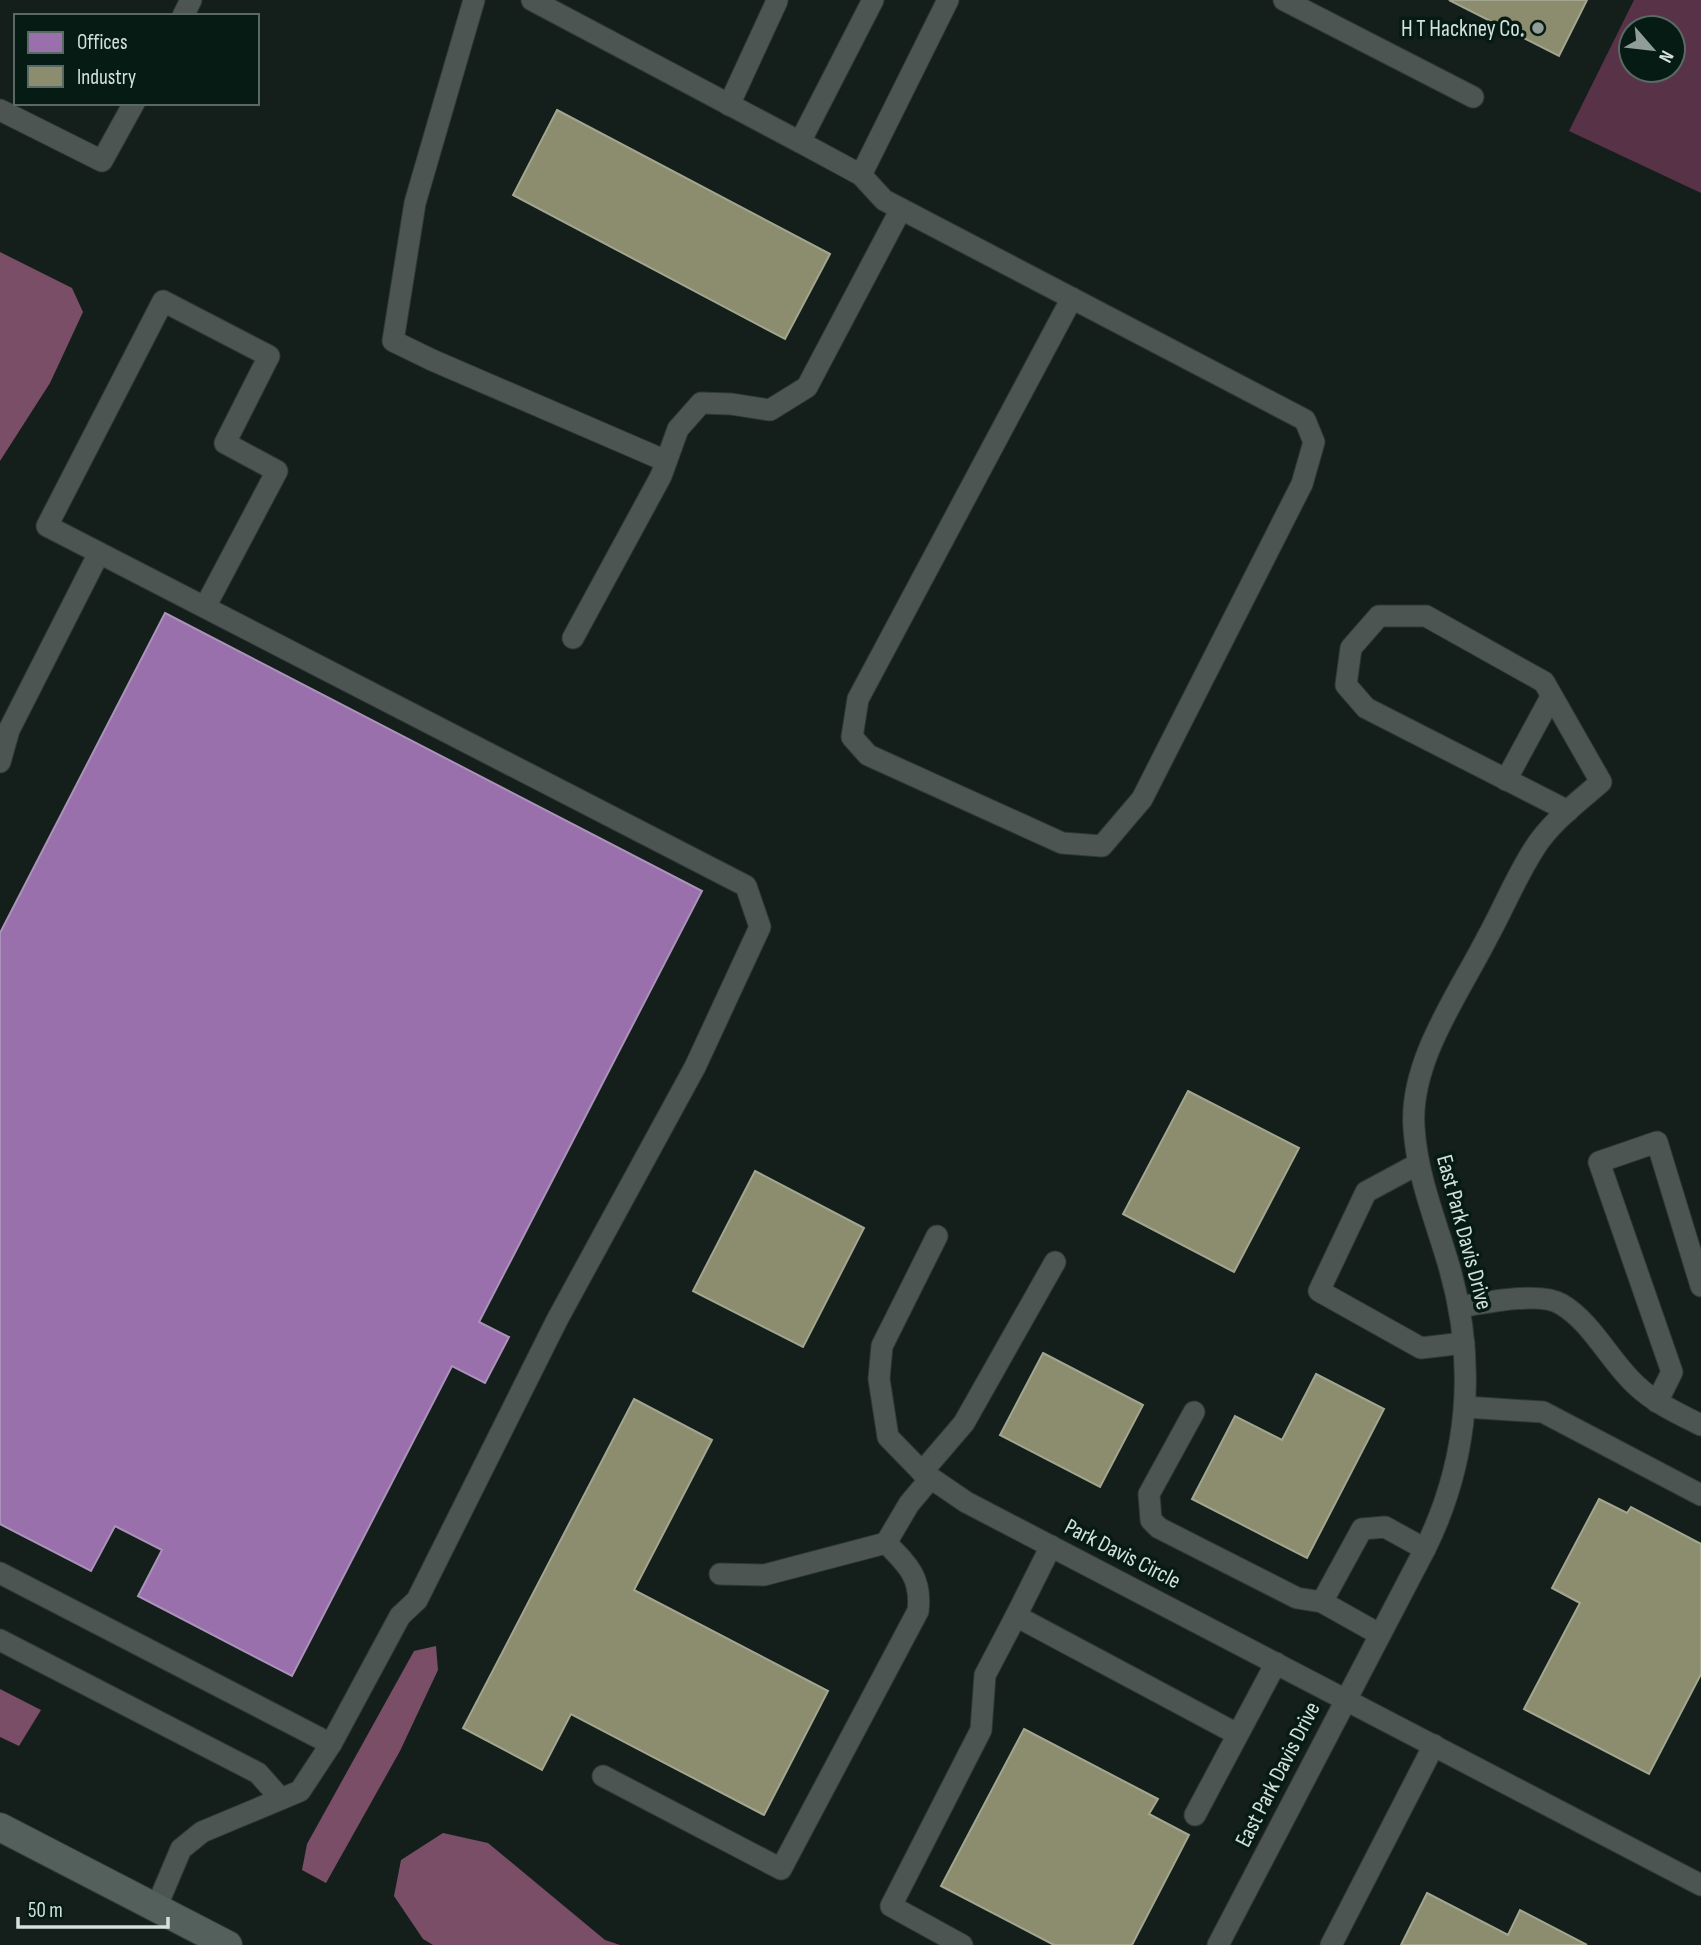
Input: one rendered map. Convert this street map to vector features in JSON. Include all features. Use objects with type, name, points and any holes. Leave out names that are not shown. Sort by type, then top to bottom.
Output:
[{"type":"main road","points":[[0,1827],[228,1945]]},
{"type":"street","points":[[474,0],[415,203],[393,341],[666,461]]},
{"type":"street","points":[[532,0],[861,175],[884,200],[1072,298],[1305,420],[1314,442],[1302,484],[1142,799],[1102,846],[1062,844],[868,755],[852,737],[858,699],[1072,298]]},
{"type":"street","points":[[800,142],[873,0]]},
{"type":"street","points":[[861,175],[948,0]]},
{"type":"street","points":[[1284,0],[1473,97]]},
{"type":"street","points":[[729,104],[776,1]]},
{"type":"street","points":[[0,110],[102,161],[133,105]]},
{"type":"street","points":[[573,638],[666,461],[678,429],[701,403],[770,410],[807,387],[901,209]]},
{"type":"street","points":[[156,1908],[181,1849],[202,1832],[300,1791],[331,1744],[400,1616],[417,1600],[557,1320],[695,1067],[760,927],[746,886],[47,526],[163,301],[269,356],[225,443],[277,471],[205,607]]},
{"type":"street","points":[[0,762],[9,730],[99,553]]},
{"type":"street","points":[[1506,779],[1551,697],[1544,682],[1426,616],[1379,616],[1351,648],[1346,685],[1366,708],[1568,811]]},
{"type":"street","name":"East Park Davis Drive","points":[[1217,1945],[1425,1549],[1450,1489],[1465,1407],[1464,1343],[1460,1307],[1418,1164],[1413,1126],[1416,1093],[1432,1044],[1535,848],[1568,811],[1601,782],[1551,697]]},
{"type":"street","points":[[1657,1402],[1672,1372],[1599,1162],[1657,1142],[1701,1286]]},
{"type":"street","points":[[1418,1164],[1366,1192],[1320,1291],[1421,1348],[1464,1343]]},
{"type":"street","name":"Park Davis Circle","points":[[937,1236],[882,1346],[879,1379],[888,1437],[926,1475],[966,1502],[1701,1885]]},
{"type":"street","points":[[720,1574],[764,1575],[886,1543],[926,1475],[964,1423],[1055,1262]]},
{"type":"street","points":[[1460,1307],[1536,1298],[1559,1303],[1587,1327],[1635,1385],[1657,1402],[1701,1425]]},
{"type":"street","points":[[1465,1407],[1543,1412],[1701,1495]]},
{"type":"street","points":[[1194,1412],[1149,1494],[1151,1520],[1159,1528],[1297,1598],[1322,1602],[1379,1634]]},
{"type":"street","points":[[1322,1602],[1362,1529],[1385,1527],[1425,1549]]},
{"type":"street","points":[[603,1776],[781,1869],[918,1611],[920,1592],[913,1570],[886,1543]]},
{"type":"street","points":[[962,1945],[891,1906],[981,1730],[985,1675],[1051,1546]]},
{"type":"street","points":[[0,1573],[331,1744]]},
{"type":"street","points":[[1016,1616],[1237,1734]]},
{"type":"street","points":[[0,1640],[258,1773],[281,1799]]},
{"type":"street","points":[[1195,1815],[1276,1663]]},
{"type":"street","points":[[1331,1945],[1434,1745]]},
{"type":"shaded area","points":[[1634,0],[1701,0],[1701,193],[1569,131],[1617,34],[1617,84],[1687,84],[1687,14],[1627,14]]},
{"type":"shaded area","points":[[0,252],[72,288],[83,312],[50,383],[0,461]]},
{"type":"shaded area","points":[[436,1646],[438,1670],[400,1751],[326,1883],[302,1870],[307,1844],[414,1651]]},
{"type":"shaded area","points":[[0,1689],[41,1710],[19,1746],[0,1737]]},
{"type":"shaded area","points":[[443,1833],[488,1843],[605,1940],[620,1945],[433,1945],[423,1939],[394,1896],[401,1860]]},
{"type":"building: Offices","points":[[165,613],[702,891],[479,1322],[509,1337],[485,1383],[452,1366],[292,1676],[138,1596],[162,1550],[115,1526],[91,1571],[0,1524],[0,933]]},
{"type":"building: Industry","name":"H T Hackney Co.","points":[[1449,0],[1587,0],[1559,56]]},
{"type":"building: Industry","points":[[557,110],[830,254],[785,339],[513,195]]},
{"type":"building: Industry","points":[[1188,1091],[1299,1148],[1234,1272],[1123,1214]]},
{"type":"building: Industry","points":[[755,1171],[864,1228],[803,1347],[693,1291]]},
{"type":"building: Industry","points":[[1043,1353],[1143,1405],[1100,1487],[1000,1435]]},
{"type":"building: Industry","points":[[1316,1374],[1384,1409],[1307,1558],[1192,1499],[1235,1416],[1282,1440]]},
{"type":"building: Industry","points":[[634,1399],[712,1440],[634,1590],[828,1691],[764,1815],[571,1714],[542,1770],[463,1728]]},
{"type":"building: Industry","points":[[1599,1499],[1627,1513],[1631,1507],[1701,1544],[1701,1674],[1649,1774],[1524,1709],[1580,1603],[1552,1588]]},
{"type":"building: Industry","points":[[1024,1729],[1158,1799],[1149,1814],[1189,1835],[1132,1945],[1054,1945],[941,1886]]},
{"type":"building: Industry","points":[[1427,1893],[1508,1935],[1520,1910],[1587,1945],[1401,1945]]},
{"type":"place","name":"H T Hackney Co.","points":[[1538,28]]}]
